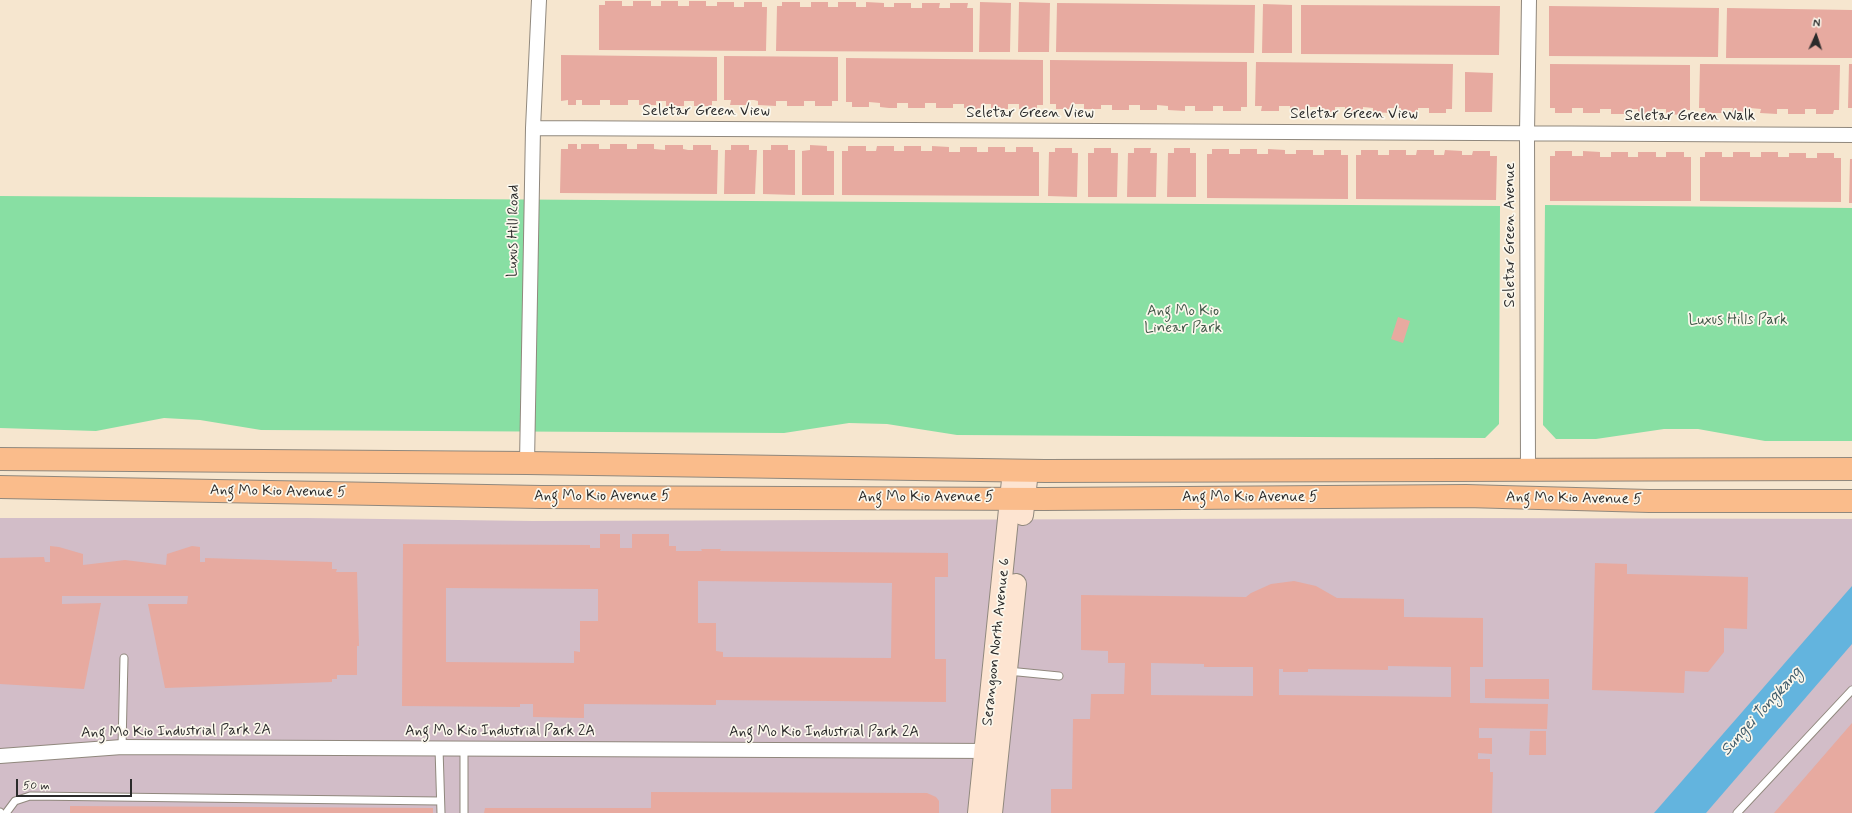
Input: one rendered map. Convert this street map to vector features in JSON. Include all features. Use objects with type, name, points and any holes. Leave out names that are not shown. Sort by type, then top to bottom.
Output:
[{"type":"main road","name":"Ang Mo Kio Avenue 5","points":[[0,459],[527,463],[1020,470],[1852,470]]},
{"type":"main road","points":[[382,462],[386,476],[402,495]]},
{"type":"main road","name":"Ang Mo Kio Avenue 5","points":[[0,487],[557,497],[1018,498],[1466,496],[1649,501],[1852,501]]},
{"type":"street","name":"Luxus Hill Road","points":[[527,463],[533,128],[539,0]]},
{"type":"street","name":"Seletar Green Avenue","points":[[1528,469],[1528,133],[1530,0]]},
{"type":"street","name":"Seletar Green View","points":[[533,128],[1528,133]]},
{"type":"street","name":"Seletar Green Walk","points":[[1528,133],[1852,135]]},
{"type":"street","name":"Serangoon North Avenue 6","points":[[992,813],[993,751],[1020,470]]},
{"type":"street","name":"Ang Mo Kio Industrial Park 2A","points":[[0,756],[122,747],[993,751]]},
{"type":"street","name":"Serangoon North Avenue 6","points":[[978,813],[993,751]]},
{"type":"lane","points":[[122,747],[124,658]]},
{"type":"lane","points":[[1000,670],[1059,676]]},
{"type":"lane","points":[[1737,813],[1852,690]]},
{"type":"lane","points":[[439,748],[441,813]]},
{"type":"lane","points":[[464,748],[464,813]]},
{"type":"lane","points":[[6,813],[15,801],[30,796],[440,801]]},
{"type":"shaded area","points":[[0,518],[307,518],[533,521],[1465,518],[1852,519],[1852,813],[0,813]]},
{"type":"green space","name":"Ang Mo Kio Linear Park","points":[[0,196],[1500,206],[1499,424],[1485,438],[957,435],[887,424],[849,423],[784,433],[261,430],[200,420],[164,418],[96,431],[0,428]]},
{"type":"green space","name":"Luxus Hills Park","points":[[1545,205],[1852,208],[1852,441],[1765,441],[1698,429],[1664,429],[1596,439],[1556,439],[1543,425]]},
{"type":"water","name":"Sungei Tongkang","points":[[1852,586],[1852,644],[1706,813],[1654,813]]},
{"type":"building","points":[[605,1],[622,1],[622,6],[633,6],[633,1],[651,1],[651,6],[661,6],[661,1],[678,1],[678,6],[689,6],[689,1],[706,1],[706,6],[717,6],[717,2],[734,2],[734,7],[744,7],[744,2],[762,2],[762,7],[767,7],[766,51],[599,50],[599,5],[605,5]]},
{"type":"building","points":[[782,2],[800,2],[800,7],[811,7],[811,2],[828,2],[828,7],[838,7],[838,2],[856,2],[856,7],[866,7],[866,2],[884,3],[884,7],[894,7],[894,3],[911,3],[911,8],[922,8],[922,3],[940,3],[939,8],[950,8],[950,3],[968,3],[967,8],[973,8],[973,52],[776,51],[777,6],[782,6]]},
{"type":"building","points":[[980,2],[1011,3],[1010,52],[979,52]]},
{"type":"building","points":[[1019,2],[1050,3],[1049,52],[1018,52]]},
{"type":"building","points":[[1057,3],[1255,5],[1254,53],[1056,52]]},
{"type":"building","points":[[1263,4],[1292,5],[1292,53],[1262,53]]},
{"type":"building","points":[[1301,5],[1500,6],[1499,55],[1301,54]]},
{"type":"building","points":[[1549,6],[1719,8],[1718,57],[1549,56]]},
{"type":"building","points":[[1727,8],[1852,10],[1852,58],[1726,58]]},
{"type":"building","points":[[561,55],[717,57],[717,101],[712,101],[712,106],[694,106],[694,101],[684,101],[684,106],[666,106],[666,101],[656,101],[656,105],[639,105],[639,100],[628,100],[628,105],[610,105],[610,100],[600,100],[600,105],[582,105],[582,100],[576,100],[576,105],[568,105],[568,100],[561,101]]},
{"type":"building","points":[[724,56],[838,57],[838,101],[832,101],[832,106],[815,106],[815,101],[804,101],[804,106],[787,106],[787,101],[776,101],[776,106],[758,105],[758,101],[754,100],[748,100],[748,105],[730,105],[731,100],[724,100]]},
{"type":"building","points":[[846,58],[1043,60],[1043,105],[1037,105],[1037,109],[1019,109],[1019,104],[1008,104],[1008,109],[991,109],[991,104],[981,104],[980,109],[972,109],[964,108],[964,104],[953,104],[953,108],[936,108],[936,103],[925,103],[925,108],[908,108],[908,103],[897,103],[897,108],[889,108],[880,107],[880,103],[869,102],[869,107],[852,107],[852,102],[846,102]]},
{"type":"building","points":[[1050,60],[1247,62],[1247,107],[1241,107],[1241,111],[1223,111],[1223,106],[1213,106],[1213,111],[1195,111],[1195,106],[1185,106],[1185,111],[1168,110],[1168,106],[1157,105],[1157,110],[1140,110],[1140,105],[1129,105],[1129,110],[1112,110],[1112,105],[1101,105],[1101,109],[1084,109],[1084,104],[1073,104],[1073,109],[1056,109],[1056,104],[1050,104]]},
{"type":"building","points":[[1256,62],[1453,64],[1452,109],[1446,109],[1446,113],[1429,113],[1429,108],[1418,108],[1418,113],[1401,113],[1401,108],[1390,108],[1390,113],[1373,112],[1373,108],[1363,107],[1363,112],[1345,112],[1345,107],[1335,107],[1335,112],[1318,112],[1318,107],[1307,107],[1307,112],[1290,111],[1290,106],[1279,106],[1279,111],[1261,111],[1262,106],[1255,106]]},
{"type":"building","points":[[1550,64],[1690,65],[1690,110],[1684,110],[1684,115],[1666,114],[1666,109],[1655,109],[1656,114],[1638,114],[1638,109],[1628,109],[1628,114],[1611,114],[1611,109],[1600,109],[1600,113],[1583,113],[1583,108],[1572,108],[1572,113],[1555,113],[1555,108],[1550,108]]},
{"type":"building","points":[[1700,64],[1840,65],[1839,110],[1834,110],[1833,114],[1816,114],[1816,109],[1805,109],[1805,114],[1788,114],[1788,109],[1777,109],[1777,114],[1760,113],[1761,109],[1750,108],[1750,113],[1732,113],[1733,108],[1722,108],[1722,113],[1705,113],[1705,108],[1699,108]]},
{"type":"building","points":[[1849,64],[1852,64],[1852,108],[1848,108]]},
{"type":"building","points":[[1465,72],[1493,73],[1492,112],[1465,112]]},
{"type":"building","points":[[568,144],[577,144],[577,149],[581,149],[581,144],[599,144],[599,149],[610,149],[610,144],[627,144],[627,149],[637,149],[637,144],[654,144],[654,149],[665,150],[665,145],[683,145],[683,149],[693,150],[693,145],[711,145],[711,150],[718,150],[717,194],[560,193],[561,149],[568,149]]},
{"type":"building","points":[[731,145],[749,145],[749,150],[757,150],[755,194],[724,194],[725,150],[731,150]]},
{"type":"building","points":[[771,145],[788,145],[788,150],[795,150],[795,195],[763,194],[763,150],[771,150]]},
{"type":"building","points":[[810,145],[827,146],[827,151],[834,151],[834,195],[802,195],[802,151],[810,150]]},
{"type":"building","points":[[848,146],[866,146],[866,151],[876,151],[877,146],[894,146],[894,151],[904,151],[904,146],[921,146],[921,151],[932,151],[932,146],[949,147],[949,152],[960,152],[960,147],[977,147],[977,152],[988,152],[988,147],[1005,147],[1005,152],[1016,152],[1016,147],[1033,147],[1033,152],[1039,152],[1039,196],[842,195],[842,151],[848,151]]},
{"type":"building","points":[[1055,148],[1072,148],[1072,153],[1078,153],[1077,197],[1048,196],[1049,152],[1055,152]]},
{"type":"building","points":[[1094,148],[1111,148],[1111,153],[1118,153],[1117,197],[1088,197],[1088,153],[1094,153]]},
{"type":"building","points":[[1134,148],[1151,148],[1150,153],[1157,153],[1156,197],[1127,197],[1128,153],[1134,153]]},
{"type":"building","points":[[1174,148],[1190,148],[1190,153],[1196,153],[1196,197],[1167,197],[1168,153],[1174,153]]},
{"type":"building","points":[[1212,149],[1229,149],[1229,154],[1240,154],[1240,149],[1257,149],[1257,154],[1268,154],[1268,149],[1285,150],[1285,154],[1296,154],[1296,150],[1313,150],[1313,155],[1324,155],[1324,150],[1341,150],[1341,155],[1348,155],[1348,199],[1207,198],[1207,154],[1212,154]]},
{"type":"building","points":[[1361,150],[1378,150],[1378,155],[1389,155],[1389,150],[1406,150],[1406,155],[1416,155],[1417,150],[1434,150],[1434,155],[1444,155],[1445,150],[1462,151],[1462,155],[1472,155],[1473,151],[1490,151],[1490,156],[1497,156],[1496,200],[1356,199],[1356,155],[1361,155]]},
{"type":"building","points":[[1555,151],[1572,151],[1572,156],[1583,156],[1583,151],[1600,152],[1600,157],[1611,157],[1611,152],[1628,152],[1628,157],[1638,157],[1638,152],[1656,152],[1656,157],[1666,157],[1666,152],[1684,152],[1684,157],[1691,157],[1691,201],[1550,201],[1550,156],[1555,156]]},
{"type":"building","points":[[1705,152],[1722,152],[1722,157],[1733,157],[1733,152],[1750,152],[1750,157],[1761,157],[1761,152],[1778,152],[1778,157],[1789,157],[1789,153],[1806,153],[1806,158],[1817,158],[1817,153],[1834,153],[1834,158],[1841,158],[1841,202],[1700,201],[1700,157],[1705,157]]},
{"type":"building","points":[[1850,159],[1852,159],[1852,203],[1849,203]]},
{"type":"building","points":[[1398,317],[1410,321],[1403,343],[1391,339]]},
{"type":"building","points":[[600,534],[620,534],[620,548],[632,548],[632,534],[669,534],[669,546],[676,546],[676,551],[721,549],[720,551],[948,553],[948,577],[935,577],[935,659],[946,659],[946,702],[716,700],[716,705],[584,704],[584,718],[533,717],[533,704],[520,704],[520,707],[402,706],[403,544],[590,545],[590,548],[600,548]],"holes":[[[698,581],[892,583],[891,658],[723,657],[723,652],[716,651],[716,623],[698,623]],[[446,588],[598,589],[598,621],[580,621],[580,652],[574,651],[574,663],[446,662]]]},
{"type":"building","points":[[50,546],[83,554],[83,565],[125,560],[166,565],[167,554],[192,546],[200,547],[200,562],[205,562],[205,558],[332,562],[332,569],[337,569],[336,572],[357,572],[359,646],[357,646],[357,675],[337,675],[337,679],[332,679],[332,682],[165,688],[148,604],[187,604],[188,596],[62,596],[62,604],[101,603],[84,689],[0,684],[0,558],[44,557],[45,562],[50,562]]},
{"type":"building","points":[[1595,563],[1627,564],[1627,574],[1748,577],[1747,629],[1724,628],[1724,652],[1708,672],[1685,671],[1684,693],[1592,690]]},
{"type":"building","points":[[1294,581],[1316,586],[1337,598],[1404,599],[1404,617],[1483,618],[1483,667],[1470,667],[1470,703],[1548,704],[1547,729],[1479,728],[1479,738],[1492,738],[1492,754],[1478,753],[1478,759],[1490,759],[1490,772],[1493,772],[1492,813],[1051,813],[1051,789],[1072,789],[1073,719],[1090,719],[1091,694],[1124,694],[1125,663],[1108,663],[1108,651],[1081,650],[1081,595],[1246,597],[1251,593],[1271,584]],"holes":[[[1151,663],[1204,664],[1204,667],[1253,667],[1253,696],[1151,695]],[[1388,666],[1451,667],[1451,697],[1279,695],[1279,669],[1283,669],[1283,672],[1308,672],[1308,669],[1388,670]]]},
{"type":"building","points":[[1485,679],[1549,679],[1549,699],[1485,698]]},
{"type":"building","points":[[1852,723],[1852,813],[1774,813]]},
{"type":"building","points":[[1530,731],[1546,731],[1546,755],[1529,755]]},
{"type":"building","points":[[651,792],[927,793],[936,797],[939,801],[939,813],[484,813],[485,808],[651,808]]},
{"type":"building","points":[[70,806],[433,808],[433,813],[70,813]]}]
